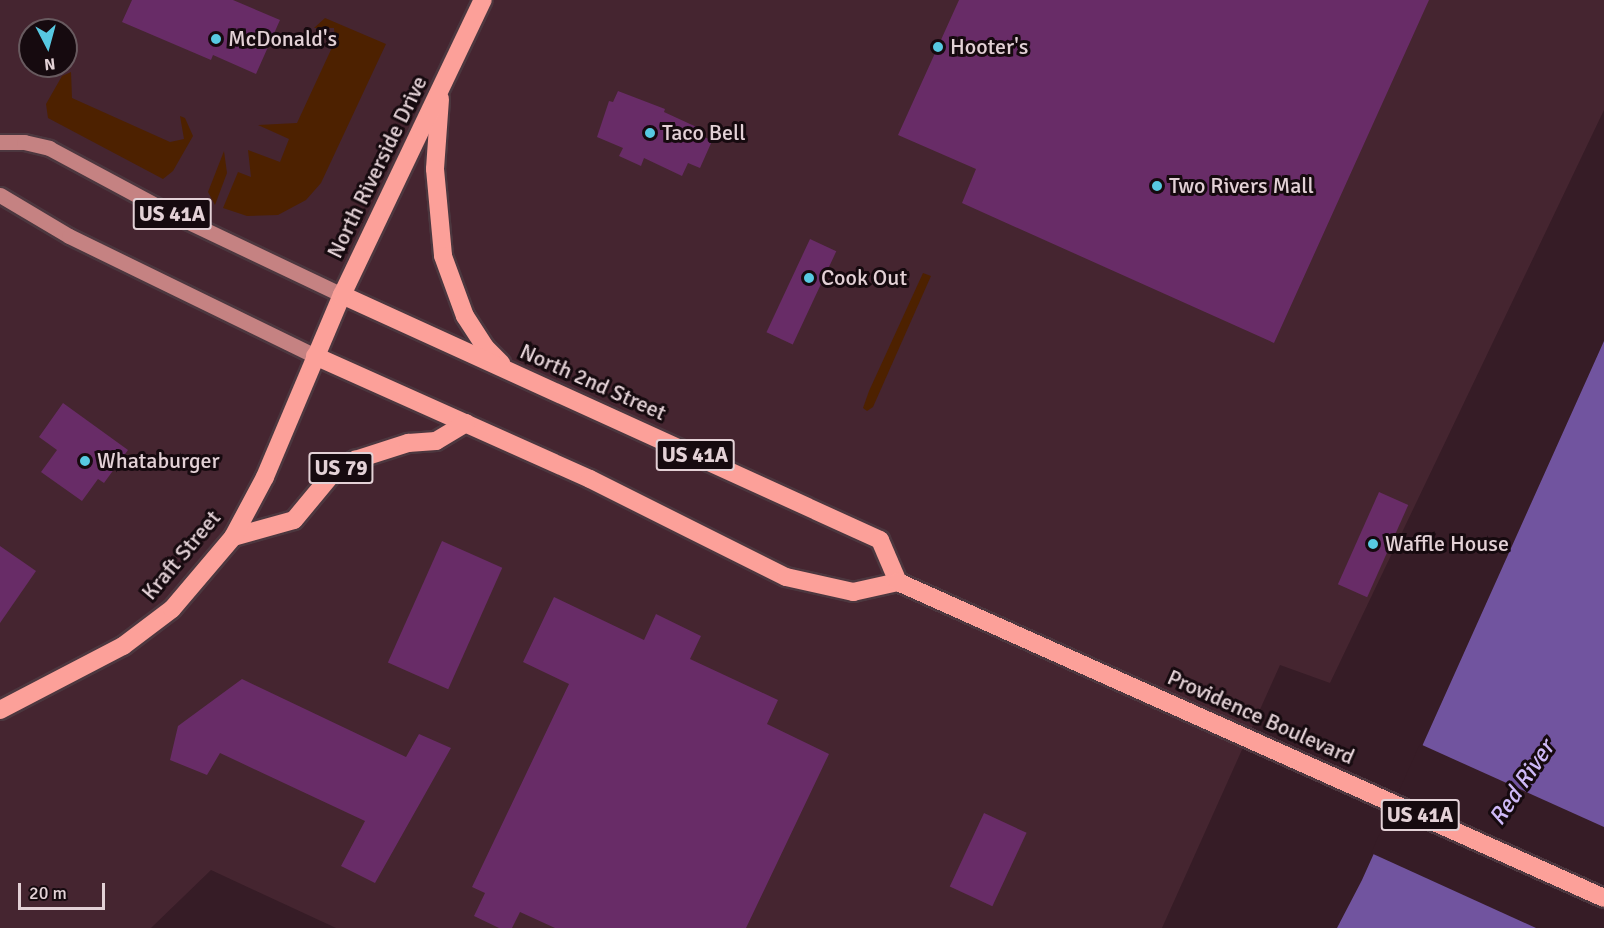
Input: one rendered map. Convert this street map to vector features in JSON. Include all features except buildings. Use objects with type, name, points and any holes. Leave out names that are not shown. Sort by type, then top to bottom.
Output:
[{"type":"highway","name":"North Riverside Drive","points":[[315,356],[483,0]]},
{"type":"highway","name":"US 41A","points":[[441,88],[435,169],[443,256],[465,316],[485,347],[509,371]]},
{"type":"highway","name":"North 2nd Street","points":[[342,295],[880,540],[898,582]]},
{"type":"highway","name":"US 41A","points":[[315,356],[590,479],[786,577],[853,592],[898,582]]},
{"type":"highway","name":"Kraft Street","points":[[0,710],[123,646],[172,609],[233,537],[265,477],[315,356]]},
{"type":"highway","name":"US 79","points":[[233,537],[294,520],[333,472],[355,460],[408,443],[436,441],[466,423]]},
{"type":"highway","name":"Providence Boulevard","points":[[898,582],[1604,898]]},
{"type":"main road","name":"North 2nd Street","points":[[0,142],[24,142],[49,148],[176,216],[342,295]]},
{"type":"main road","name":"US 41A","points":[[0,195],[69,236],[315,356]]},
{"type":"shaded area","points":[[0,0],[1604,0],[1604,110],[1330,683],[1280,665],[1162,928],[336,928],[211,870],[151,928],[0,928]]},
{"type":"shaded area","points":[[325,18],[386,44],[321,183],[306,200],[278,215],[247,216],[223,208],[238,172],[251,177],[248,150],[280,162],[289,139],[258,125],[297,123],[335,41],[334,28],[314,28]]},
{"type":"shaded area","points":[[61,78],[71,78],[72,98],[170,142],[184,139],[180,116],[185,118],[193,136],[173,171],[163,179],[48,118],[46,104]]},
{"type":"shaded area","points":[[224,151],[227,173],[215,205],[208,192]]},
{"type":"shaded area","points":[[923,273],[931,276],[873,407],[867,411],[863,408],[869,391]]},
{"type":"water","name":"Red River","points":[[1604,341],[1604,928],[1337,928],[1362,880]]},
{"type":"pier","points":[[1420,744],[1604,827],[1604,928],[1536,928],[1371,853]]},
{"type":"place","name":"McDonald's","points":[[216,39]]},
{"type":"place","name":"Hooter's","points":[[938,47]]},
{"type":"place","name":"Taco Bell","points":[[650,133]]},
{"type":"place","name":"Two Rivers Mall","points":[[1157,186]]},
{"type":"place","name":"Cook Out","points":[[809,278]]},
{"type":"place","name":"Whataburger","points":[[85,461]]},
{"type":"place","name":"Waffle House","points":[[1373,544]]}]
